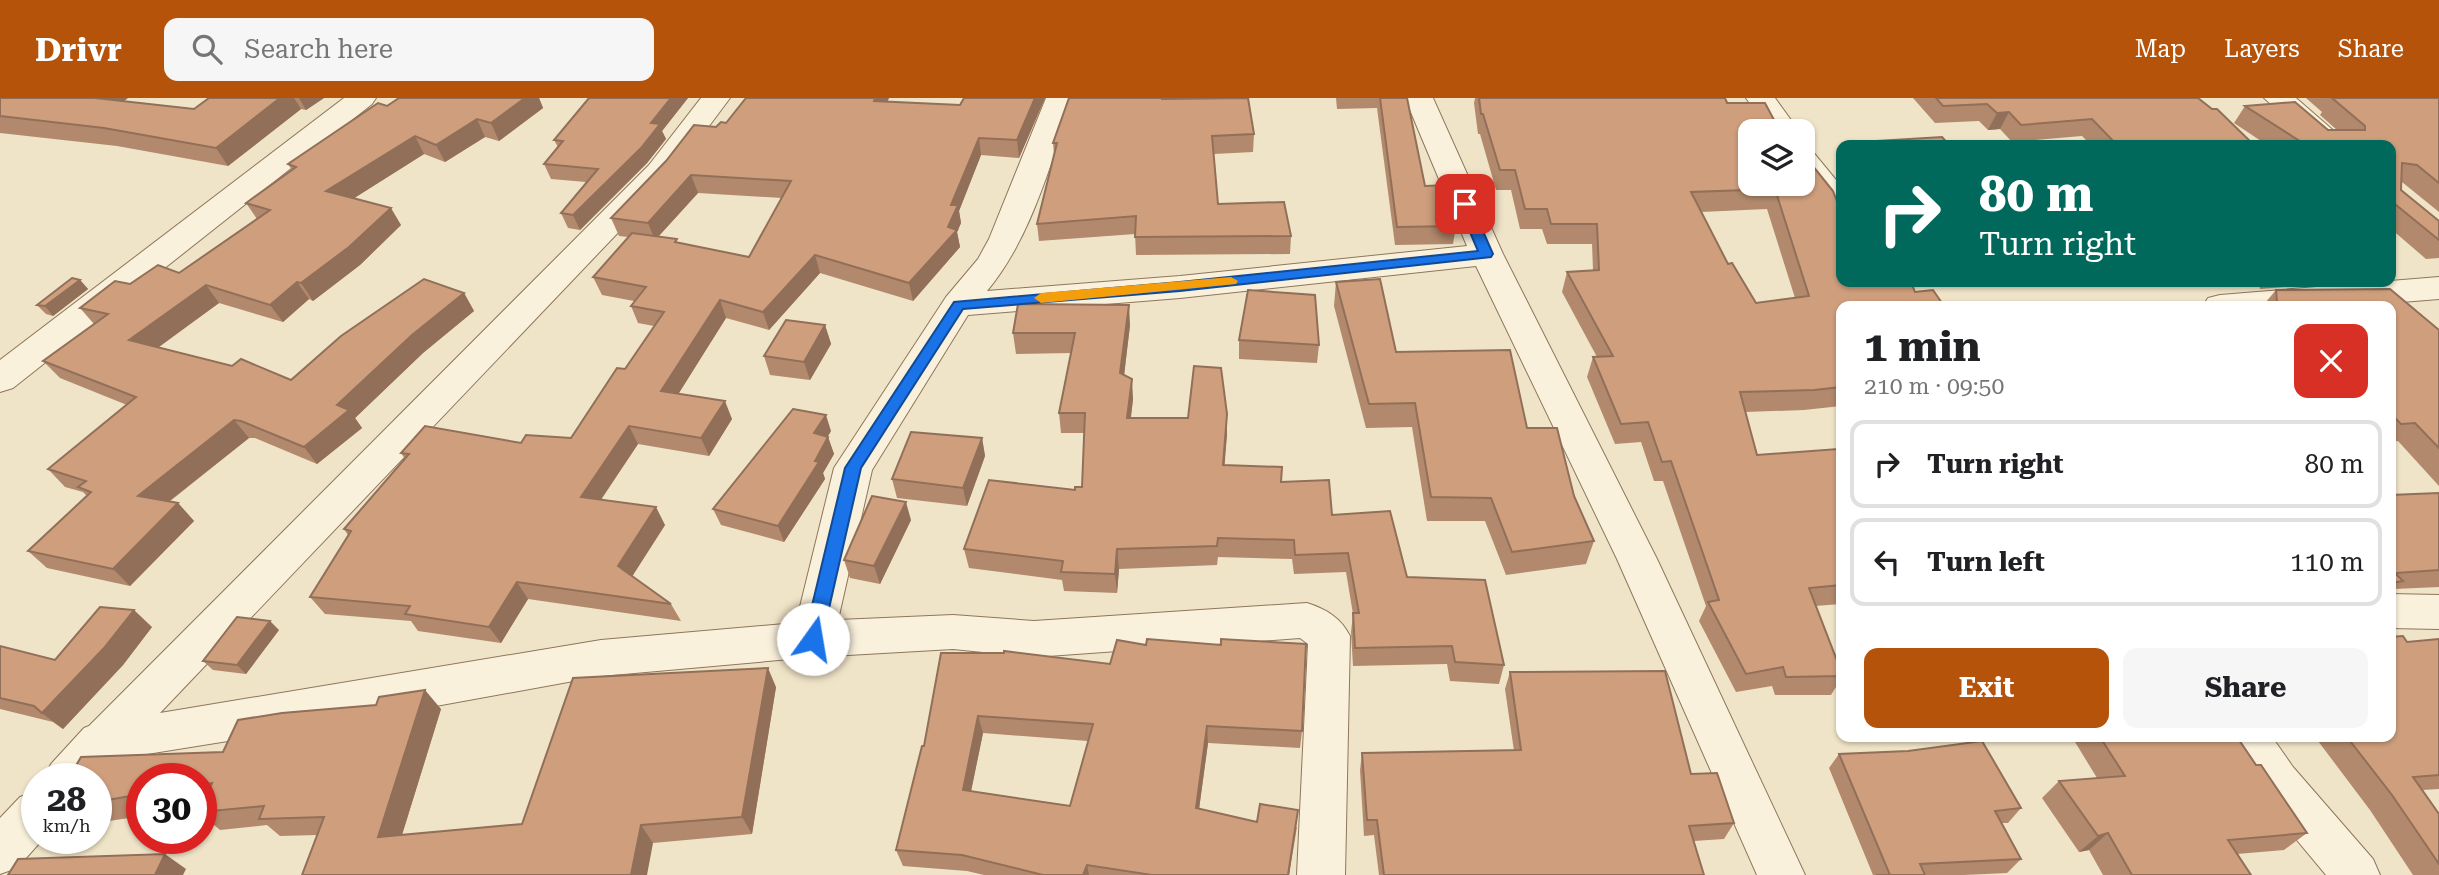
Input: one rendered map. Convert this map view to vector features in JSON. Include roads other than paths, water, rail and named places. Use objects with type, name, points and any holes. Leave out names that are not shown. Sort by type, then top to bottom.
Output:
[{"type":"street","points":[[8,364],[362,98]]},
{"type":"street","points":[[82,763],[660,171],[716,98]]},
{"type":"street","points":[[813,639],[853,468],[958,305],[992,264],[1005,239],[1060,98]]},
{"type":"street","points":[[1419,98],[1486,254],[1637,559],[1780,875]]},
{"type":"street","points":[[1760,98],[1775,119]]},
{"type":"street","points":[[2278,98],[2329,140]]},
{"type":"street","points":[[1815,174],[1836,200]]},
{"type":"street","points":[[958,305],[1180,287],[1486,254]]},
{"type":"street","points":[[2281,301],[2439,288]]},
{"type":"street","points":[[2396,611],[2439,612]]},
{"type":"street","points":[[100,743],[601,658],[813,639],[953,632],[1034,639],[1307,620],[1329,636],[1321,875]]},
{"type":"street","points":[[2250,742],[2277,782],[2356,875]]},
{"type":"street","points":[[0,852],[21,829]]}]
